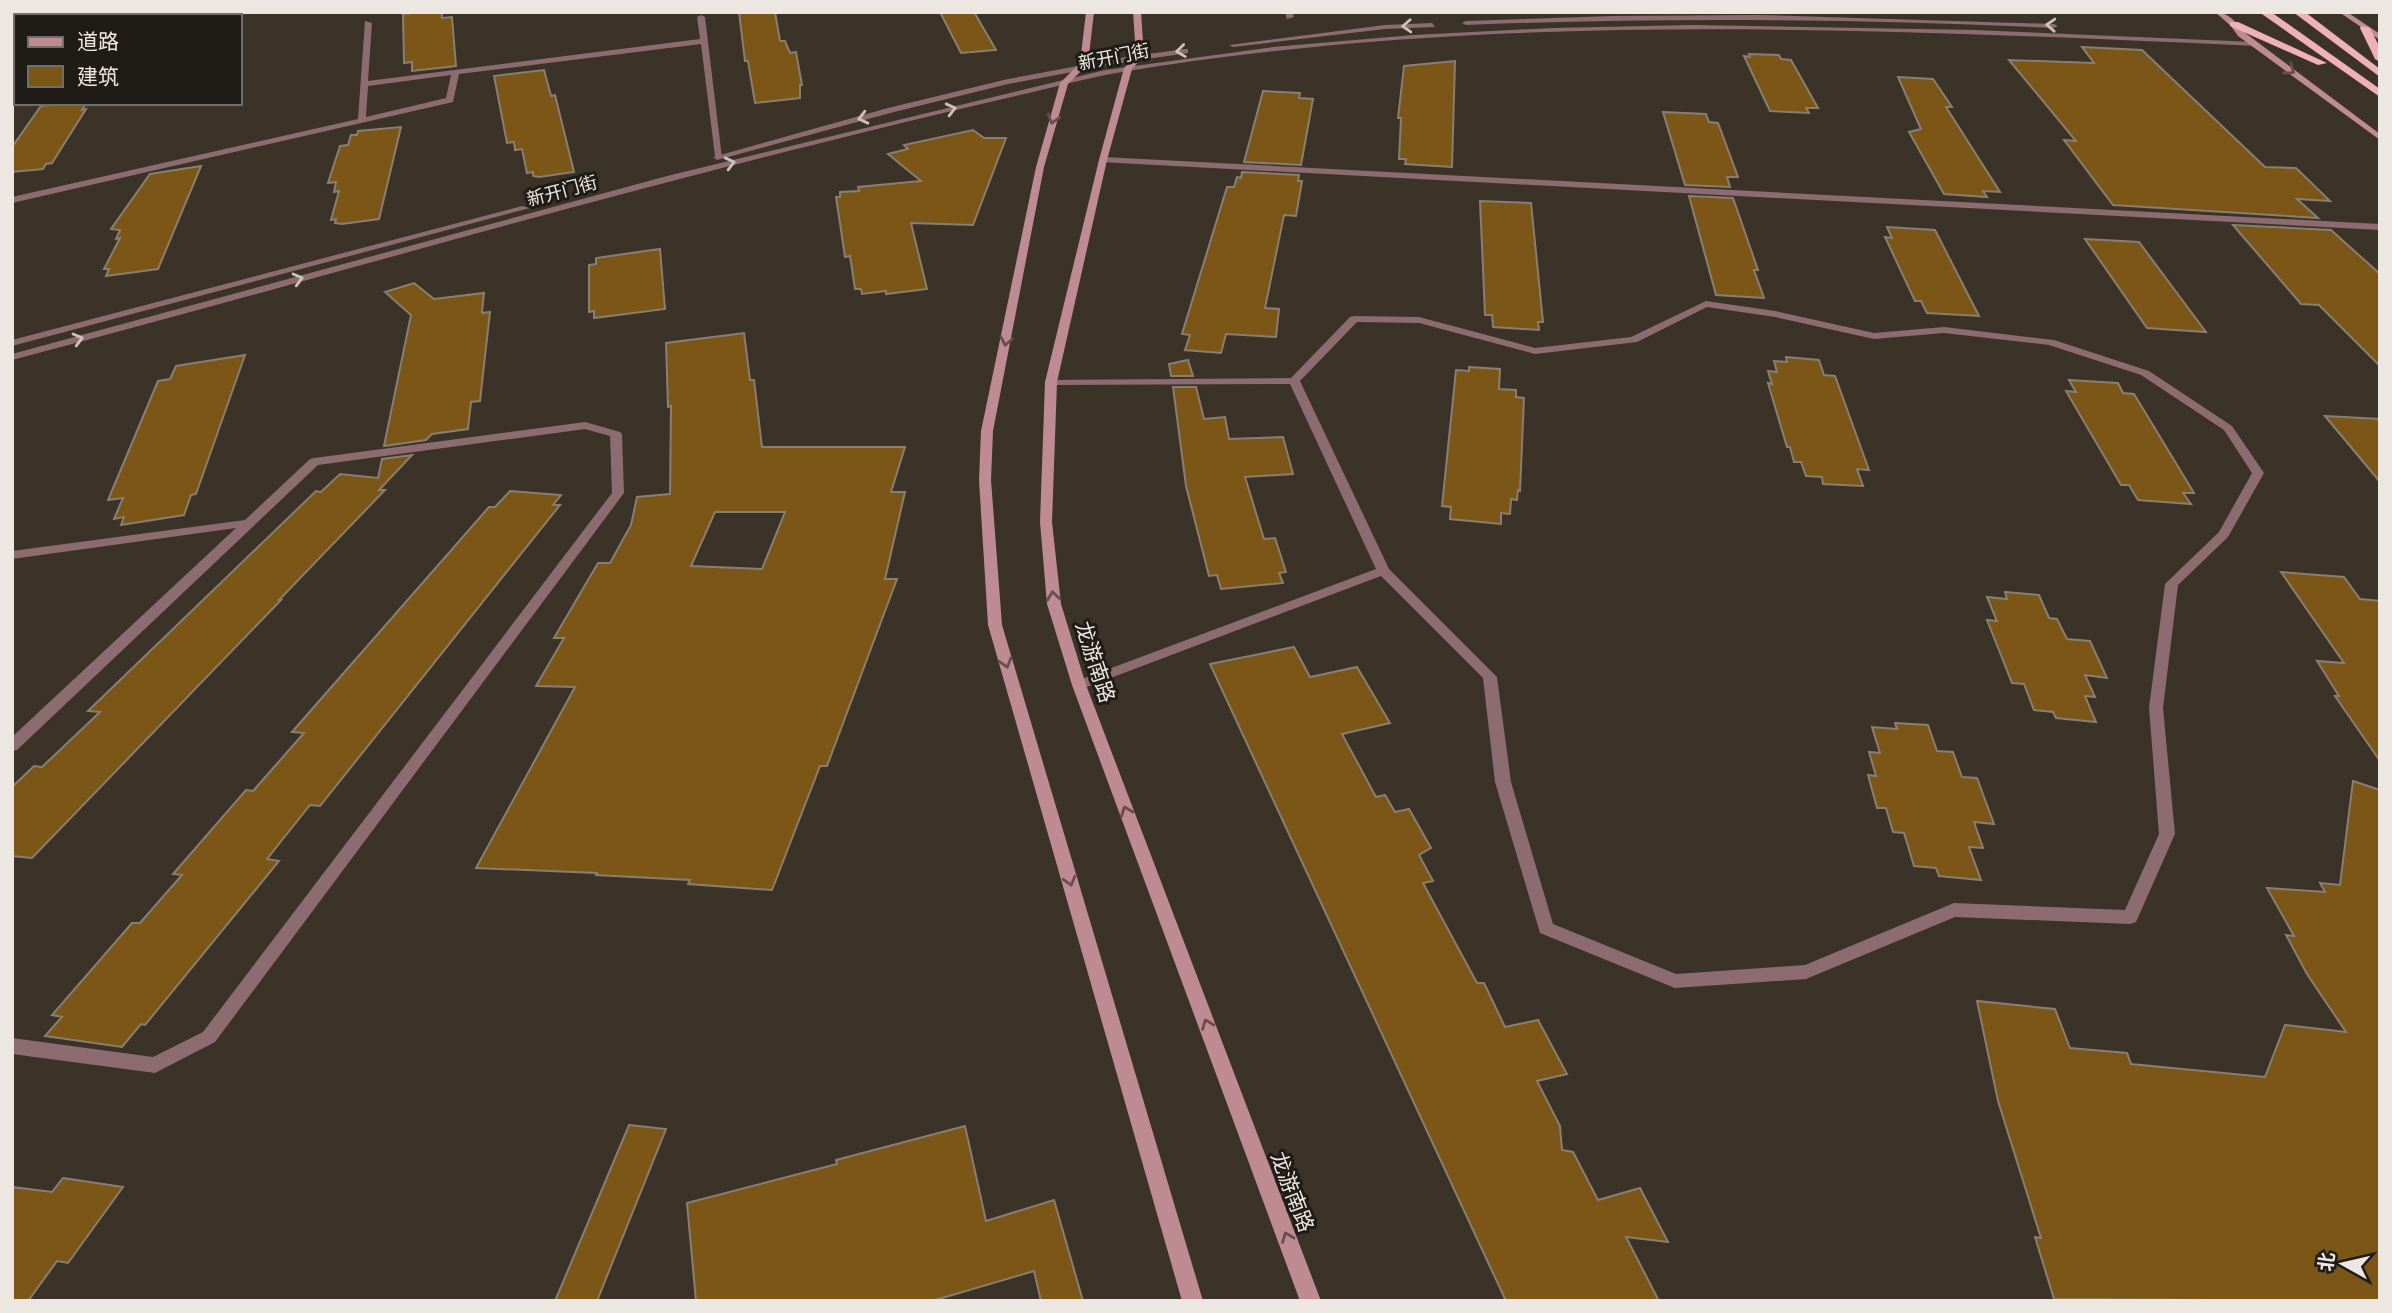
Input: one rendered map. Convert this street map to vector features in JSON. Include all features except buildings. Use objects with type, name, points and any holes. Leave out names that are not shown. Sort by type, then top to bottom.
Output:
[{"type":"highway","points":[[2264,12],[2380,94]]},
{"type":"highway","points":[[2298,12],[2380,74]]},
{"type":"highway","points":[[2234,24],[2361,81]]},
{"type":"highway","points":[[2365,28],[2380,59]]},
{"type":"main road","points":[[1090,12],[1084,64],[1063,83],[1040,167],[988,431],[985,480],[995,625],[1193,1301]]},
{"type":"main road","points":[[1137,12],[1140,56]]},
{"type":"main road","points":[[2218,12],[2234,24],[2241,34],[2380,138]]},
{"type":"main road","points":[[2342,12],[2380,38]]},
{"type":"main road","name":"龙游南路","points":[[1140,56],[1128,68],[1103,160],[1051,382],[1046,522],[1054,604],[1079,685],[1311,1301]]},
{"type":"street","points":[[701,17],[719,156]]},
{"type":"street","points":[[1455,24],[1581,17],[1795,17],[1984,22],[2241,34]]},
{"type":"street","points":[[362,120],[368,23]]},
{"type":"street","name":"新开门街","points":[[12,343],[888,111],[1084,64],[1359,30],[1441,24]]},
{"type":"street","name":"新开门街","points":[[12,357],[656,182],[1128,68],[1428,34],[1590,27],[1803,27],[2255,44]]},
{"type":"street","points":[[364,84],[704,41]]},
{"type":"street","points":[[12,200],[450,100],[455,72]]},
{"type":"street","points":[[1103,160],[2380,227]]},
{"type":"street","points":[[1051,382],[1294,381],[1354,319],[1419,320],[1535,351],[1633,340],[1706,304],[1775,314],[1874,336],[1944,330],[2050,342],[2145,373],[2228,428],[2258,473],[2224,534],[2172,584],[2156,708],[2167,834],[2130,917],[1954,910],[1806,972],[1675,981],[1546,928],[1503,782],[1490,677],[1383,571],[1294,381]]},
{"type":"street","points":[[12,746],[314,462],[585,425],[616,434],[618,493],[209,1037],[155,1065],[12,1046]]},
{"type":"street","points":[[12,555],[248,523]]},
{"type":"street","points":[[1079,685],[1383,571]]}]
